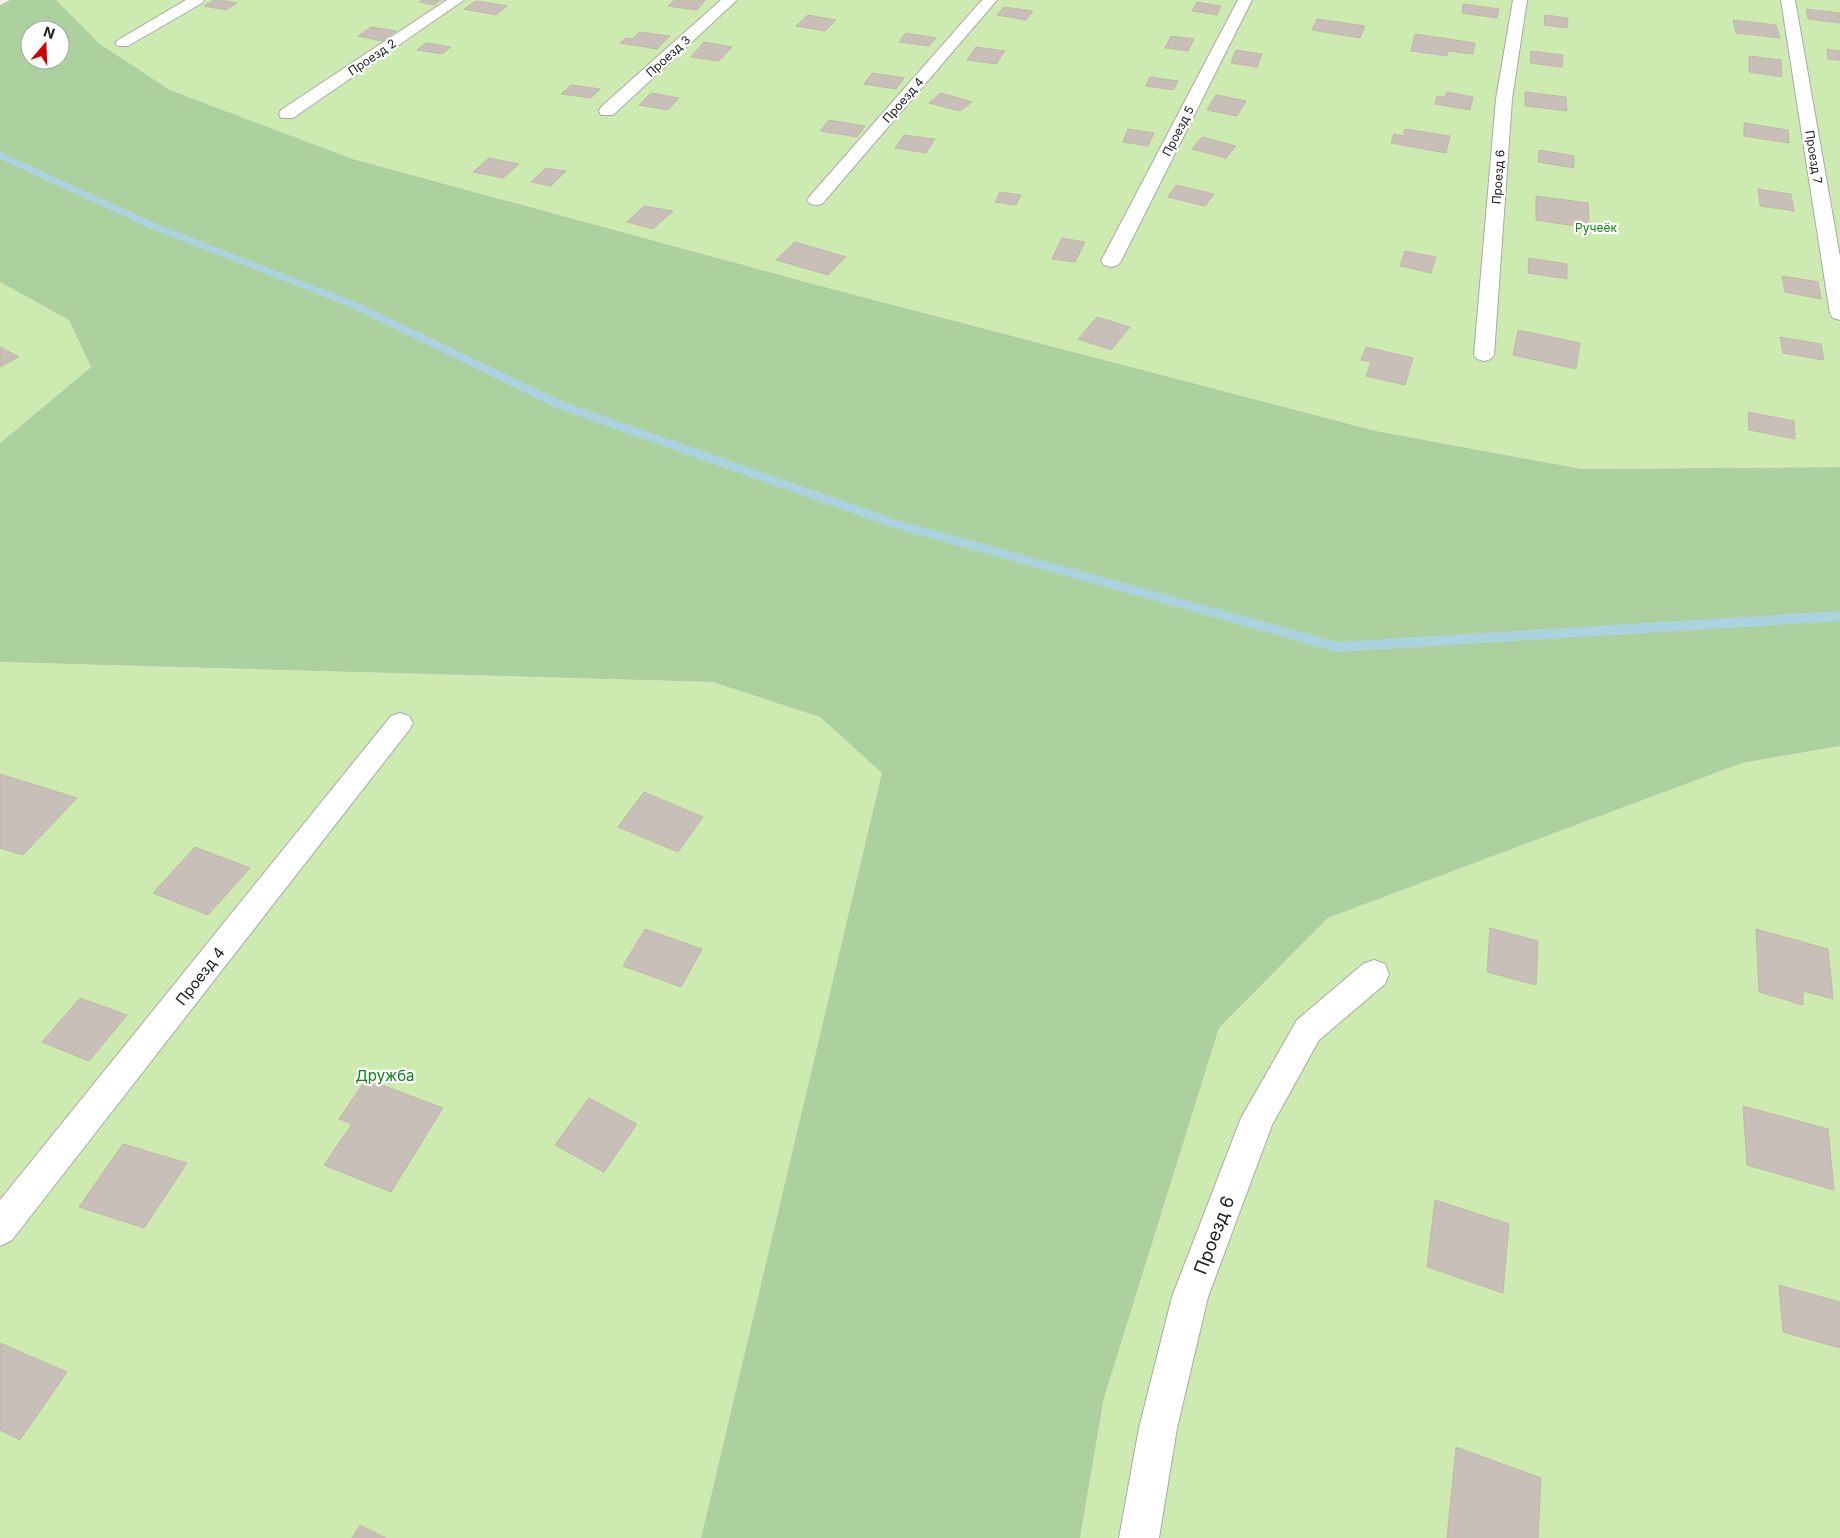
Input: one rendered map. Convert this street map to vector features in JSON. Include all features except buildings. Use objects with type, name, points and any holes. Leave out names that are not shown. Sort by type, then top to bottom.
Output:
[{"type":"lane","points":[[123,43],[196,0]]},
{"type":"lane","name":"Проезд 2","points":[[287,114],[457,0]]},
{"type":"lane","name":"Проезд 3","points":[[607,111],[730,0]]},
{"type":"lane","name":"Проезд 4","points":[[816,200],[990,0]]},
{"type":"lane","name":"Проезд 5","points":[[1111,261],[1245,0]]},
{"type":"lane","name":"Проезд 6","points":[[1484,355],[1504,99],[1520,0]]},
{"type":"lane","name":"Проезд 7","points":[[1788,0],[1840,314]]},
{"type":"lane","name":"Проезд 4","points":[[0,1228],[400,723]]},
{"type":"lane","name":"Проезд 6","points":[[1139,1538],[1158,1428],[1190,1296],[1258,1118],[1308,1030],[1374,974]]},
{"type":"green space","points":[[10,0],[56,0],[100,44],[170,90],[353,159],[817,285],[1376,431],[1582,469],[1840,467],[1840,746],[1742,763],[1328,918],[1219,1028],[1104,1398],[1080,1538],[701,1538],[882,773],[820,717],[712,682],[0,662],[0,443],[91,367],[69,320],[0,282],[0,5]]},
{"type":"green space","name":"Ручеёк","points":[[56,0],[1840,0],[1840,467],[1582,469],[1376,431],[817,285],[353,159],[170,90],[100,44]]},
{"type":"green space","points":[[0,282],[69,320],[91,367],[0,443]]},
{"type":"green space","name":"Дружба","points":[[0,662],[712,682],[820,717],[883,773],[701,1538],[0,1538]]},
{"type":"green space","points":[[1840,746],[1840,1538],[1080,1538],[1104,1398],[1219,1028],[1328,918],[1742,763]]},
{"type":"waterway","points":[[0,155],[153,226],[354,305],[560,405],[896,524],[1337,647],[1840,616]]}]
